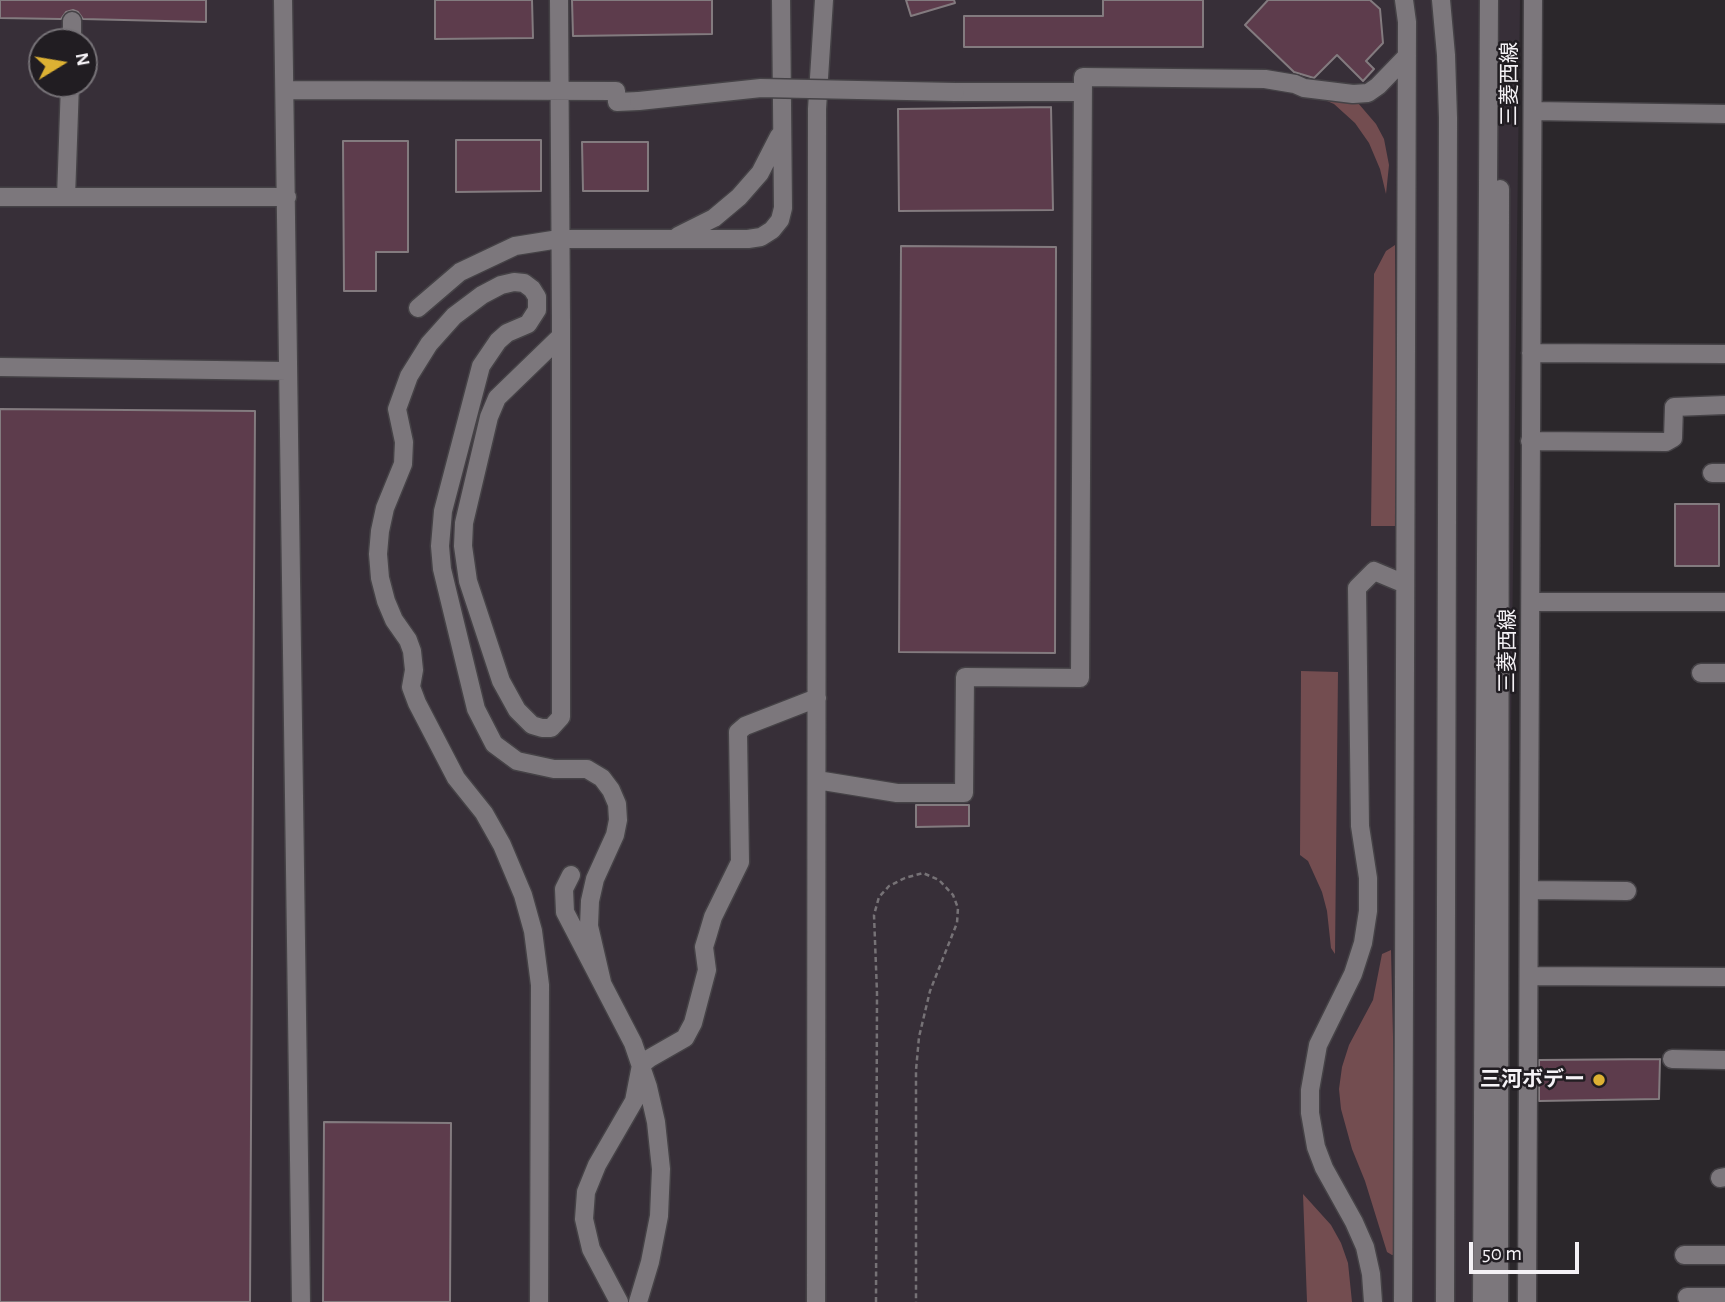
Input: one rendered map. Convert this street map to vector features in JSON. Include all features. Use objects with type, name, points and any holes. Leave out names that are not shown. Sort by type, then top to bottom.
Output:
[{"type":"street","points":[[283,0],[301,1302]]},
{"type":"street","points":[[559,0],[561,337],[561,717],[551,728],[542,728],[532,725],[517,710],[501,681],[468,581],[463,546],[464,523],[489,417],[497,398],[561,337]]},
{"type":"street","points":[[418,308],[460,272],[515,246],[559,239],[748,239],[761,237],[772,230],[780,220],[783,208],[781,0]]},
{"type":"street","points":[[816,1302],[817,109],[824,0]]},
{"type":"street","points":[[1403,1302],[1407,56],[1404,0]]},
{"type":"street","points":[[1441,0],[1448,107],[1445,1302]]},
{"type":"street","points":[[1474,1302],[1477,0]]},
{"type":"street","points":[[1482,1302],[1489,0]]},
{"type":"street","points":[[1499,1302],[1500,0]]},
{"type":"street","name":"三菱西線","points":[[1527,1302],[1533,0]]},
{"type":"street","points":[[72,21],[72,28]]},
{"type":"street","points":[[817,780],[897,793],[964,793],[965,677],[1080,678],[1083,77],[1265,79],[1304,88],[1353,94],[1368,93],[1378,86],[1407,56]]},
{"type":"street","points":[[285,90],[616,91],[617,102],[761,88],[1083,92]]},
{"type":"street","points":[[66,197],[70,98]]},
{"type":"street","points":[[1533,111],[1725,114]]},
{"type":"street","points":[[671,239],[715,218],[739,197],[769,159],[782,130]]},
{"type":"street","points":[[0,197],[286,197]]},
{"type":"street","points":[[540,1302],[540,1004],[533,931],[523,895],[502,845],[484,813],[456,778],[416,703],[411,687],[414,664],[412,651],[386,601],[378,554],[385,508],[403,464],[404,442],[397,409],[409,376],[429,344],[454,316],[482,295],[501,285],[514,282],[524,283],[535,293],[538,306],[536,314],[525,327],[503,335],[492,346],[481,366],[443,510],[440,534],[442,569],[476,709],[494,744],[517,761],[554,769],[587,769],[602,778],[617,804],[617,828],[594,879],[590,901],[589,926],[602,982]]},
{"type":"street","points":[[1531,353],[1725,354]]},
{"type":"street","points":[[0,367],[287,372]]},
{"type":"street","points":[[1530,442],[1666,442],[1674,438],[1674,407],[1725,405]]},
{"type":"street","points":[[1373,1302],[1371,1274],[1364,1247],[1316,1147],[1310,1113],[1310,1090],[1318,1045],[1353,974],[1363,943],[1368,911],[1368,878],[1360,827],[1357,589],[1374,571],[1405,584]]},
{"type":"street","points":[[1531,602],[1725,601]]},
{"type":"street","points":[[1701,673],[1725,673]]},
{"type":"street","points":[[618,1302],[592,1249],[584,1219],[586,1192],[597,1165],[634,1101],[641,1065],[685,1038],[693,1023],[707,970],[705,947],[708,934],[713,917],[740,862],[738,732],[746,726],[817,698]]},
{"type":"street","points":[[571,875],[564,889],[565,912],[628,1032],[654,1110],[661,1180],[655,1239],[638,1302]]},
{"type":"street","points":[[1529,890],[1627,891]]},
{"type":"street","points":[[1529,976],[1725,977]]},
{"type":"street","points":[[1672,1059],[1725,1060]]},
{"type":"street","points":[[1684,1255],[1725,1255]]},
{"type":"street","points":[[1687,1297],[1725,1297]]},
{"type":"path","points":[[876,1302],[877,993],[874,915],[879,897],[889,886],[923,873],[939,880],[953,895],[958,908],[957,923],[930,992],[919,1037],[916,1084],[916,1302]]},
{"type":"shaded area","points":[[0,0],[1520,0],[1504,1302],[0,1302]]},
{"type":"shaded area","points":[[1320,94],[1358,103],[1376,124],[1384,139],[1389,165],[1386,194],[1380,169],[1369,143],[1355,123],[1334,104],[1320,98]]},
{"type":"shaded area","points":[[1395,245],[1397,526],[1371,526],[1374,274],[1386,251]]},
{"type":"shaded area","points":[[1301,671],[1338,672],[1335,954],[1331,948],[1322,892],[1308,861],[1300,855]]},
{"type":"shaded area","points":[[1391,950],[1398,1254],[1392,1255],[1387,1252],[1352,1149],[1341,1109],[1339,1089],[1349,1045],[1373,1000],[1382,954]]},
{"type":"shaded area","points":[[1303,1194],[1331,1225],[1341,1243],[1348,1263],[1352,1302],[1307,1302]]},
{"type":"building","points":[[0,0],[206,0],[206,22],[83,19],[73,10],[66,12],[61,19],[0,18]]},
{"type":"building","points":[[435,0],[532,0],[533,38],[435,39]]},
{"type":"building","points":[[572,0],[712,0],[712,34],[573,36]]},
{"type":"building","points":[[906,0],[954,0],[955,3],[911,16]]},
{"type":"building","points":[[1103,0],[1203,0],[1203,47],[964,47],[964,16],[1103,16]]},
{"type":"building","points":[[1268,0],[1370,0],[1380,9],[1383,43],[1366,61],[1374,69],[1363,81],[1337,55],[1314,78],[1294,72],[1245,25]]},
{"type":"building","points":[[1051,107],[1053,210],[899,211],[898,109]]},
{"type":"building","points":[[456,140],[541,140],[541,191],[456,192]]},
{"type":"building","points":[[343,141],[408,141],[408,252],[376,252],[376,291],[344,291]]},
{"type":"building","points":[[582,142],[648,142],[648,191],[583,191]]},
{"type":"building","points":[[901,246],[1056,247],[1055,653],[899,652]]},
{"type":"building","points":[[0,409],[255,411],[250,1302],[0,1302]]},
{"type":"building","points":[[1675,504],[1719,504],[1719,566],[1675,566]]},
{"type":"building","points":[[916,805],[969,805],[969,826],[916,827]]},
{"type":"building","name":"三河ボデー","points":[[1660,1059],[1659,1099],[1539,1101],[1539,1060]]},
{"type":"building","points":[[324,1122],[451,1123],[450,1302],[323,1302]]},
{"type":"place","name":"三河ボデー","points":[[1599,1080]]}]
